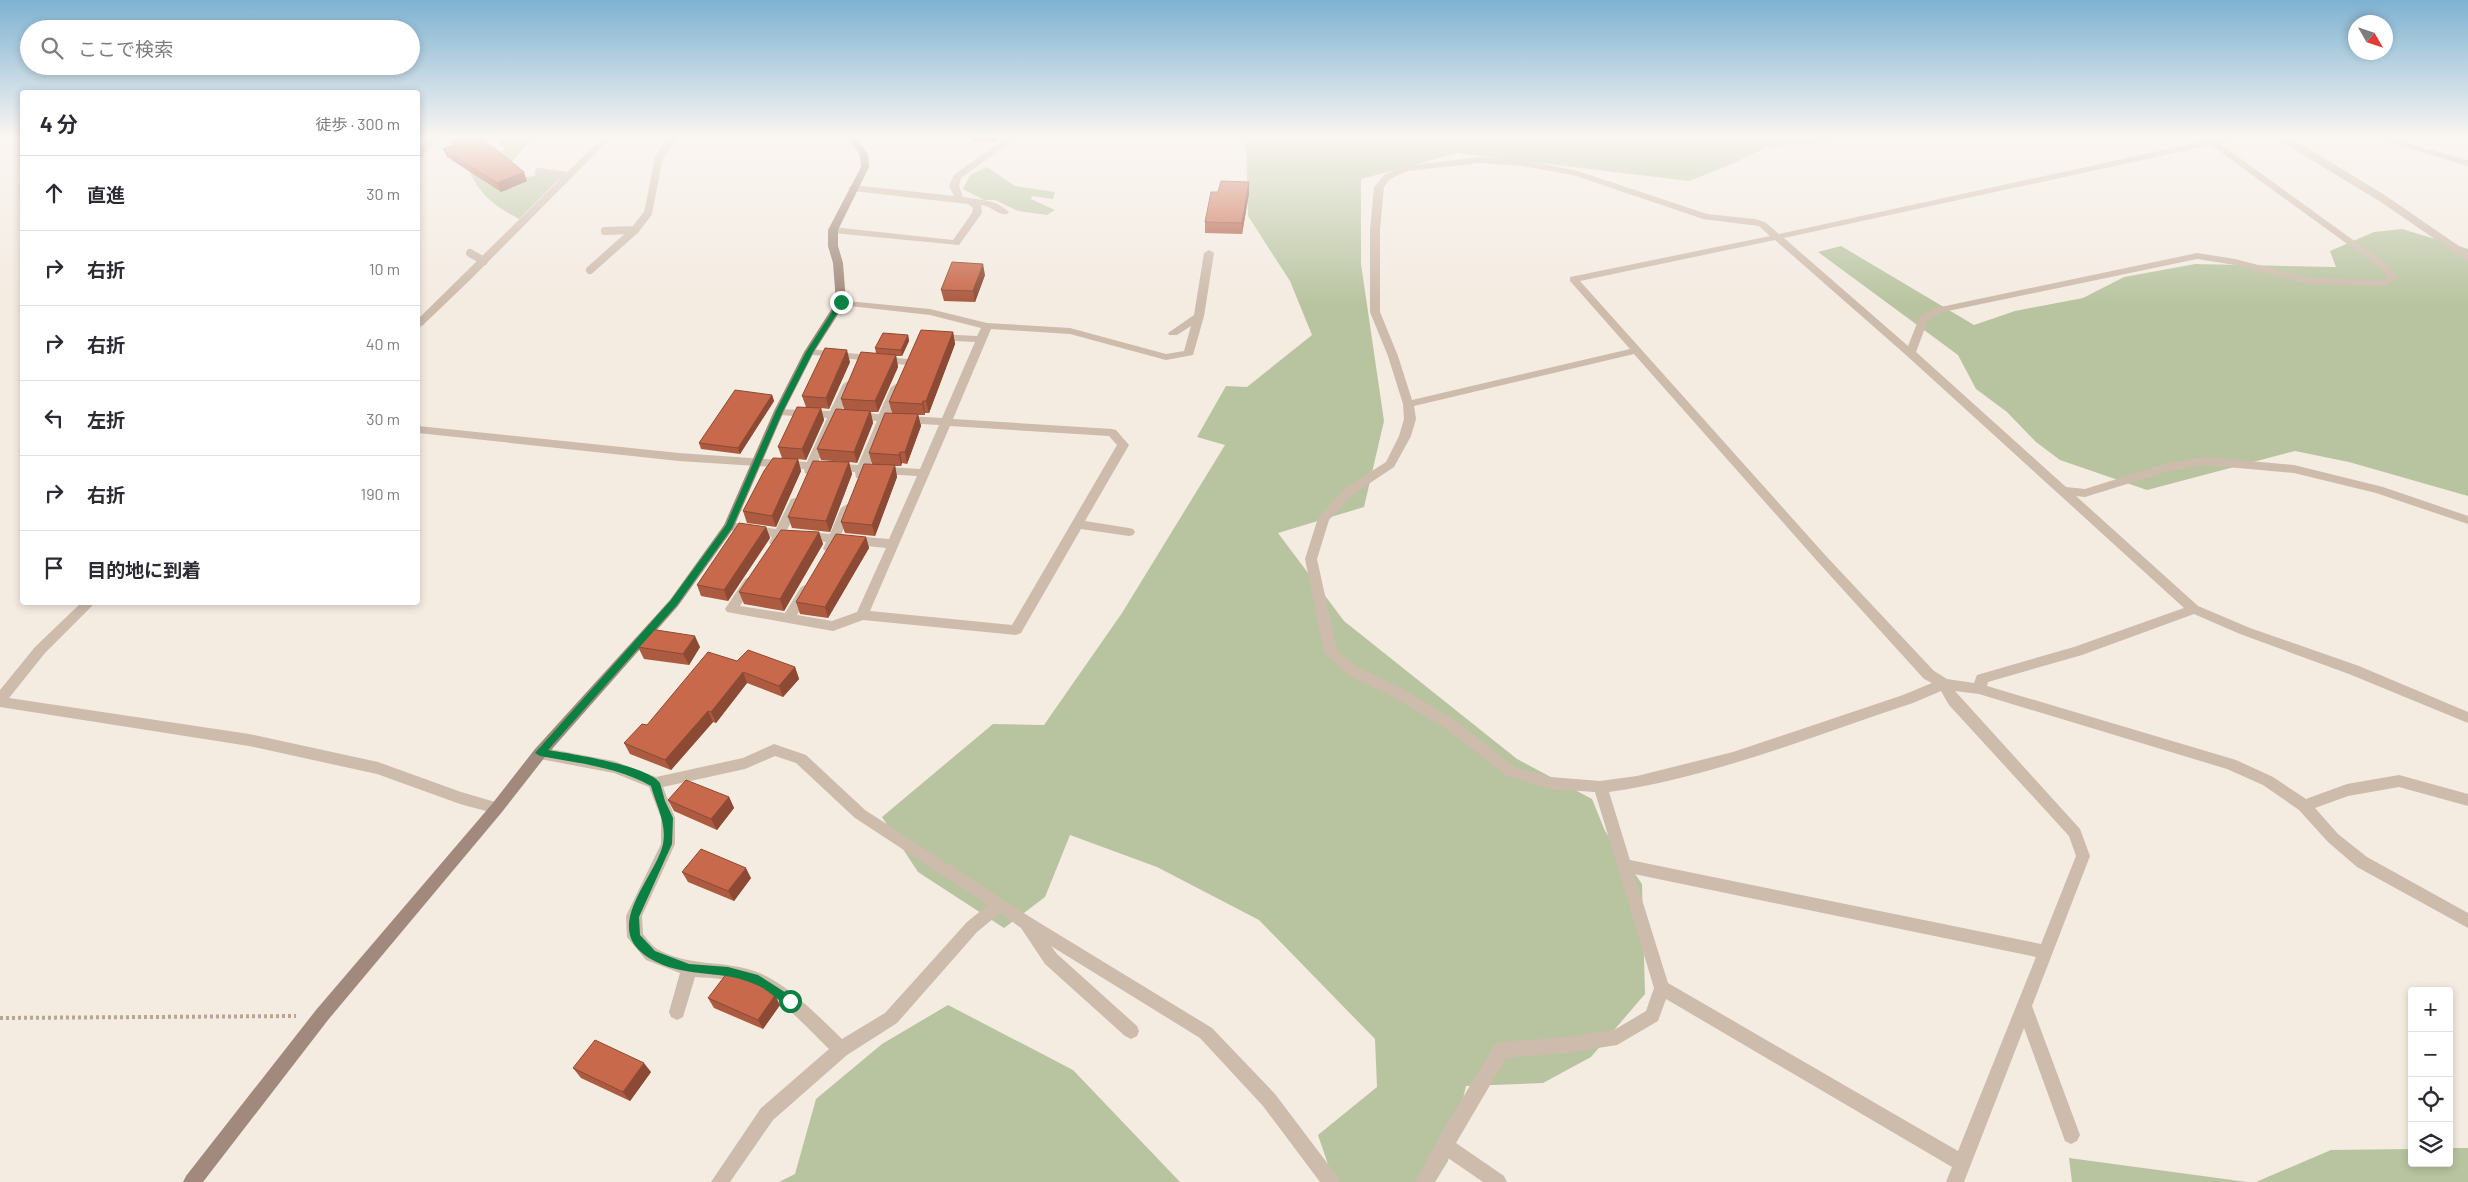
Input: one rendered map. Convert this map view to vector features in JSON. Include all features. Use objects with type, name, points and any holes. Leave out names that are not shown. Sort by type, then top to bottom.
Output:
[{"type":"street","points":[[420,322],[484,261],[550,193]]},
{"type":"street","points":[[192,1182],[322,1015],[497,808],[540,753],[674,602],[730,526],[779,411],[809,352],[841,302],[838,262],[833,246],[833,230],[851,193]]},
{"type":"street","points":[[898,193],[949,199],[959,198],[974,203],[987,202],[1004,212]]},
{"type":"street","points":[[957,193],[959,198]]},
{"type":"street","points":[[1378,193],[1375,230],[1375,312],[1393,356],[1408,404],[1410,419],[1405,436],[1390,464],[1348,492],[1324,518],[1321,526],[1311,559],[1331,652],[1354,671],[1396,692],[1450,724],[1512,772],[1550,783],[1600,787],[1637,782],[1733,758],[1908,699],[1944,684]]},
{"type":"street","points":[[1633,193],[1706,217],[1752,221],[1762,224],[1910,353],[2194,609],[2245,632],[2354,670],[2468,718]]},
{"type":"street","points":[[1980,193],[1573,279],[1635,351],[1842,581],[1929,674],[1944,684],[1979,689],[2231,764],[2268,781],[2304,806],[2333,838],[2362,862],[2468,921]]},
{"type":"street","points":[[1910,353],[1924,318],[1940,310],[2197,256],[2235,262],[2308,281],[2384,283],[2394,279],[2378,262],[2282,193]]},
{"type":"street","points":[[833,230],[956,243],[977,213],[978,207],[974,203]]},
{"type":"street","points":[[841,302],[930,312],[987,326],[1070,331],[1166,357],[1189,353],[1199,316],[1209,253]]},
{"type":"street","points":[[1173,333],[1199,316]]},
{"type":"street","points":[[862,615],[987,326]]},
{"type":"street","points":[[928,336],[981,340]]},
{"type":"street","points":[[1408,404],[1635,351]]},
{"type":"street","points":[[809,352],[855,366],[906,366],[882,419],[835,538],[821,562]]},
{"type":"street","points":[[770,550],[781,534],[855,366]]},
{"type":"street","points":[[759,567],[731,609],[833,626],[862,615],[1016,630],[1123,445],[1112,433],[779,411]]},
{"type":"street","points":[[420,430],[756,463],[812,464],[924,473]]},
{"type":"street","points":[[2062,491],[2085,493],[2168,466],[2205,461],[2294,469],[2379,490],[2468,520]]},
{"type":"street","points":[[1077,524],[1130,532]]},
{"type":"street","points":[[730,526],[781,534],[894,544]]},
{"type":"street","points":[[788,618],[812,578]]},
{"type":"street","points":[[87,605],[40,650],[0,701],[249,740],[378,768],[460,798],[497,808]]},
{"type":"street","points":[[1979,689],[1982,680],[2077,651],[2194,609]]},
{"type":"street","points":[[1944,684],[1954,701],[2075,833],[2083,856],[1955,1182]]},
{"type":"street","points":[[540,753],[604,764],[656,783],[745,763],[774,750],[801,759],[860,814],[1025,922],[1206,1033],[1269,1100],[1331,1182]]},
{"type":"street","points":[[2304,806],[2347,790],[2399,781],[2468,800]]},
{"type":"street","points":[[656,783],[660,801],[668,818],[668,844],[634,916],[635,937],[652,954],[689,969],[728,972],[758,980],[790,1001],[841,1049]]},
{"type":"street","points":[[1424,1182],[1501,1050],[1566,1045],[1617,1036],[1652,1016],[1662,988],[1600,787]]},
{"type":"street","points":[[1623,865],[2046,952]]},
{"type":"street","points":[[720,1182],[767,1114],[841,1049],[891,1018],[972,927],[1000,904]]},
{"type":"street","points":[[1025,922],[1052,959],[1131,1031]]},
{"type":"street","points":[[677,1012],[689,969]]},
{"type":"street","points":[[1662,988],[1962,1163]]},
{"type":"street","points":[[2024,1006],[2070,1135]]},
{"type":"street","points":[[1444,1145],[1498,1182]]},
{"type":"lane","points":[[590,270],[636,230],[648,213],[652,193]]},
{"type":"lane","points":[[2374,193],[2468,257]]},
{"type":"lane","points":[[605,231],[636,230]]},
{"type":"lane","points":[[470,253],[484,261]]},
{"type":"path","points":[[0,1018],[322,1015]]},
{"type":"green space","points":[[483,193],[545,193],[519,219]]},
{"type":"green space","points":[[971,193],[1055,193],[1053,199],[1032,196],[1031,199],[1055,210],[1047,215],[1018,211],[995,200],[984,200]]},
{"type":"green space","points":[[1247,193],[1361,193],[1361,264],[1384,421],[1364,507],[1278,533],[1344,621],[1517,759],[1592,799],[1605,831],[1642,884],[1645,994],[1591,1057],[1543,1083],[1466,1086],[1448,1161],[1435,1182],[1334,1182],[1318,1135],[1377,1087],[1375,1039],[1259,920],[1157,867],[1070,835],[1045,897],[1004,928],[918,872],[882,817],[993,724],[1044,725],[1122,613],[1225,445],[1197,437],[1226,386],[1247,387],[1312,335],[1290,281],[1248,216]]},
{"type":"green space","points":[[2402,229],[2468,249],[2468,496],[2349,462],[2295,451],[2147,490],[2060,460],[2036,442],[2007,412],[1976,389],[1958,355],[1818,252],[1841,246],[1974,325],[2015,311],[2083,298],[2124,277],[2195,264],[2336,267],[2330,251],[2374,232]]},
{"type":"green space","points":[[948,1005],[1073,1070],[1180,1182],[779,1182],[795,1174],[816,1099],[882,1044]]},
{"type":"green space","points":[[2453,1148],[2468,1148],[2468,1182],[2256,1182],[2331,1150],[2408,1149],[2408,1167],[2453,1167]]},
{"type":"green space","points":[[2069,1158],[2247,1182],[2072,1182]]},
{"type":"building","points":[[1211,193],[1247,193],[1242,223],[1205,222]]},
{"type":"building","points":[[952,262],[983,264],[973,291],[941,290]]},
{"type":"building","points":[[921,330],[953,332],[926,401],[923,401],[922,404],[889,402]]},
{"type":"building","points":[[883,333],[908,335],[901,350],[875,348]]},
{"type":"building","points":[[825,348],[847,350],[826,398],[802,396]]},
{"type":"building","points":[[861,352],[896,355],[875,401],[841,399]]},
{"type":"building","points":[[735,390],[772,395],[738,448],[699,443]]},
{"type":"building","points":[[797,407],[821,408],[802,449],[778,447]]},
{"type":"building","points":[[836,409],[870,411],[854,452],[817,449]]},
{"type":"building","points":[[885,413],[918,414],[905,452],[900,452],[899,455],[869,453]]},
{"type":"building","points":[[773,458],[798,459],[772,516],[743,511],[764,471]]},
{"type":"building","points":[[813,461],[849,462],[826,521],[788,517]]},
{"type":"building","points":[[864,464],[895,465],[872,525],[841,522]]},
{"type":"building","points":[[739,523],[766,527],[724,590],[697,585]]},
{"type":"building","points":[[781,530],[819,532],[780,599],[739,592]]},
{"type":"building","points":[[836,534],[866,537],[825,607],[796,602]]},
{"type":"building","points":[[650,629],[695,636],[683,654],[638,647]]},
{"type":"building","points":[[748,650],[795,667],[779,686],[743,672],[711,712],[708,711],[665,760],[624,743],[642,724],[647,725],[708,652],[737,661]]},
{"type":"building","points":[[686,780],[729,797],[711,819],[668,800]]},
{"type":"building","points":[[701,849],[746,868],[728,891],[682,872]]},
{"type":"building","points":[[727,973],[766,988],[775,995],[758,1020],[708,998]]},
{"type":"building","points":[[595,1040],[644,1063],[623,1092],[573,1068]]},
{"type":"route","points":[[790,1001],[758,980],[728,972],[689,969],[652,954],[635,937],[634,916],[668,844],[668,818],[660,801],[656,783],[604,764],[540,753],[674,602],[730,526],[779,411],[809,352],[841,302]]}]
